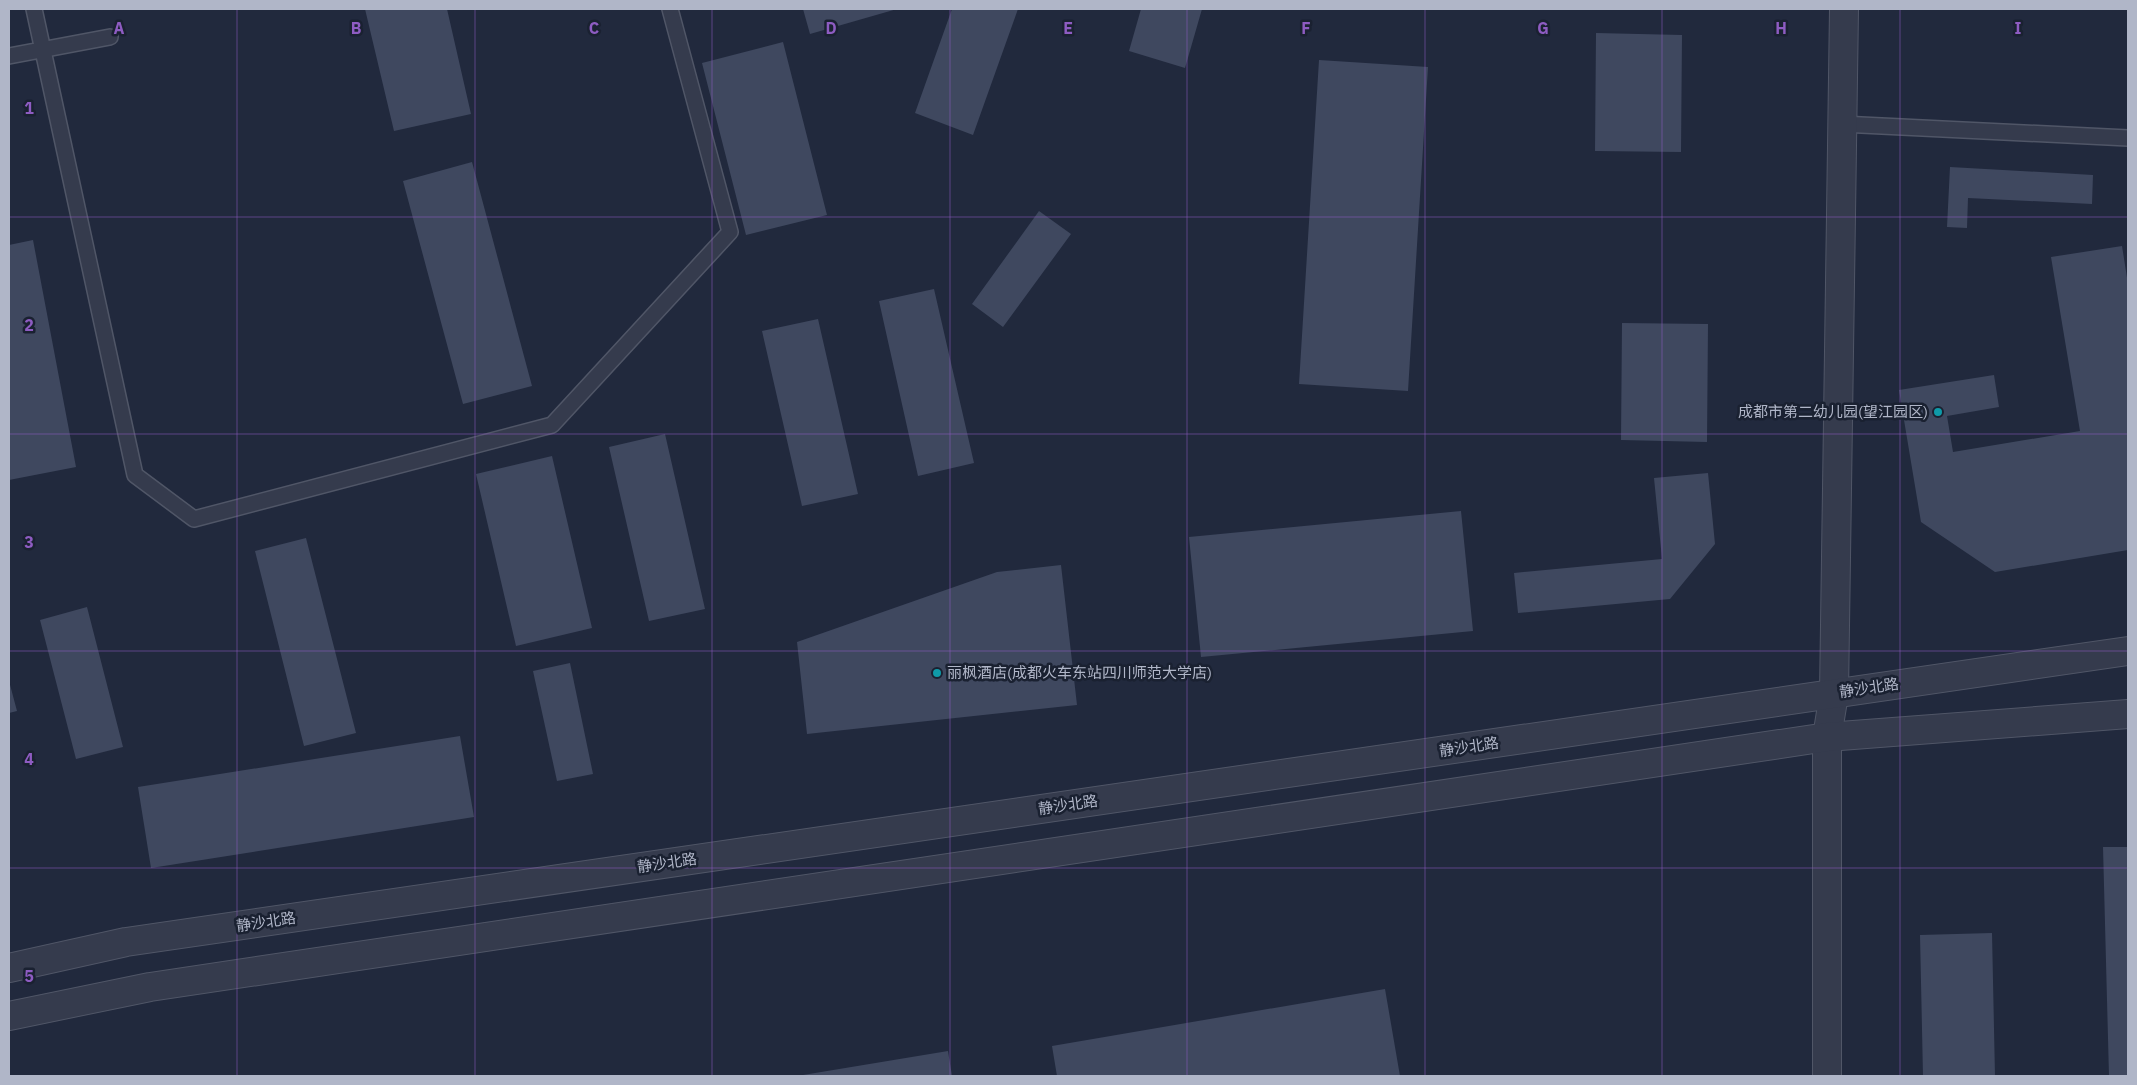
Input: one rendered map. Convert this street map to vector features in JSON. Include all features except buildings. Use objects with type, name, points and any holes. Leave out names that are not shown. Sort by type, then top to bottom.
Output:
[{"type":"street","points":[[1826,1076],[1827,738],[1834,694],[1844,9]]},
{"type":"street","name":"静沙北路","points":[[9,968],[126,942],[2128,651]]},
{"type":"street","points":[[9,1016],[150,987],[1827,738],[2128,714]]},
{"type":"lane","points":[[34,9],[135,475],[194,519],[552,426],[730,232],[670,9]]},
{"type":"lane","points":[[9,56],[110,36]]},
{"type":"lane","points":[[1841,124],[2128,138]]},
{"type":"place","name":"成都市第二幼儿园(望江园区)","points":[[1938,412]]},
{"type":"place","name":"丽枫酒店(成都火车东站四川师范大学店)","points":[[937,673]]}]
